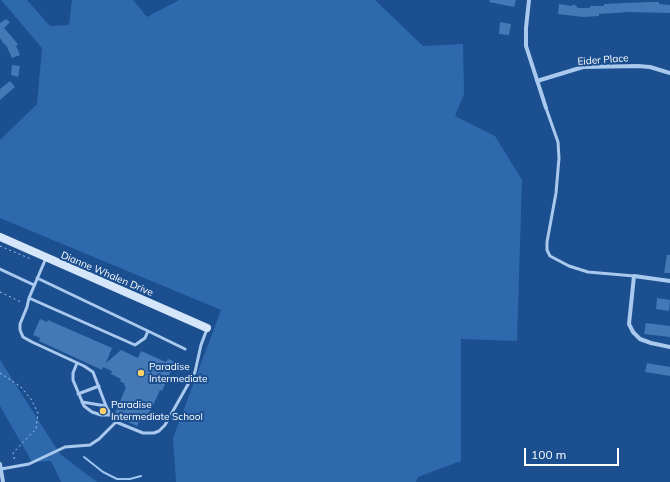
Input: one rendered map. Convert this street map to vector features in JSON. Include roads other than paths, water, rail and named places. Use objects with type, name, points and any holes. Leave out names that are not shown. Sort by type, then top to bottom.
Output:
[{"type":"street","points":[[530,0],[525,40],[546,108]]},
{"type":"street","name":"Eider Place","points":[[537,81],[583,67],[638,66],[650,67],[670,73]]},
{"type":"street","name":"Dianne Whalen Drive","points":[[0,237],[207,328]]},
{"type":"street","points":[[670,281],[634,276],[629,324],[633,332],[640,339],[670,347]]},
{"type":"street","points":[[0,466],[3,482]]},
{"type":"lane","points":[[546,108],[558,142],[556,194],[547,242],[547,250],[550,256],[569,266],[588,272],[634,276]]},
{"type":"lane","points":[[46,258],[34,284],[20,324],[20,330],[23,337],[93,372],[110,415],[116,422],[143,433],[154,433],[159,431],[165,425],[195,372],[201,345],[207,328]]},
{"type":"lane","points":[[0,269],[34,284]]},
{"type":"lane","points":[[37,278],[185,349]]},
{"type":"lane","points":[[29,298],[135,345],[145,338],[148,331]]},
{"type":"lane","points":[[77,363],[73,373],[73,380],[84,406],[92,412],[101,415],[110,415]]},
{"type":"lane","points":[[78,394],[99,386]]},
{"type":"lane","points":[[82,402],[106,406]]},
{"type":"lane","points":[[0,466],[28,464],[65,447],[90,445],[99,439],[116,422]]},
{"type":"waterway","points":[[84,457],[103,472],[117,479],[130,479],[141,476]]},
{"type":"place","name":"Paradise Intermediate","points":[[141,373]]},
{"type":"place","name":"Paradise Intermediate School","points":[[103,411]]}]
